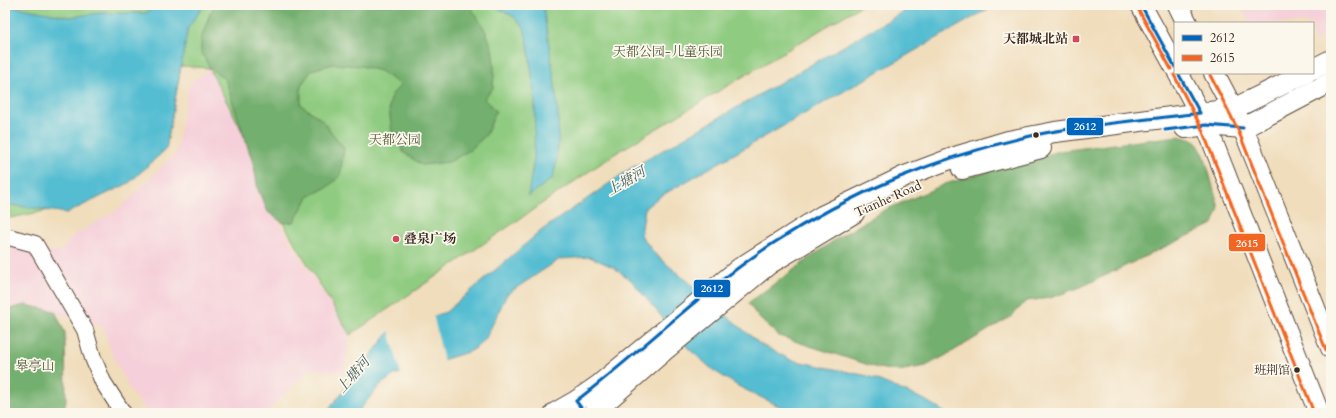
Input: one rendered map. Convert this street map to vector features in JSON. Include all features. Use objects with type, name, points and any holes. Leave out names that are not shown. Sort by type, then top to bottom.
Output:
[{"type":"main road","points":[[1141,5],[1174,65]]},
{"type":"main road","points":[[1178,5],[1186,22]]},
{"type":"main road","points":[[1314,68],[1331,60]]},
{"type":"main road","points":[[1179,74],[1203,119],[1319,413]]},
{"type":"main road","points":[[1215,74],[1243,128],[1331,348]]},
{"type":"main road","points":[[1203,119],[1233,109],[1304,74]]},
{"type":"main road","points":[[1243,128],[1331,82]]},
{"type":"main road","name":"Tianhe Road","points":[[555,413],[581,407],[660,344],[735,291],[769,264],[858,211],[923,182],[973,165],[1052,145],[1203,119]]},
{"type":"main road","name":"Tianhe Road","points":[[594,413],[660,344],[740,268],[822,216],[905,176],[958,156],[1008,141],[1055,132],[1203,119],[1243,128]]},
{"type":"street","points":[[5,236],[35,244],[85,330],[93,358],[103,382],[123,413]]},
{"type":"shaded area","points":[[1239,5],[1331,5],[1331,34],[1317,40],[1314,40],[1314,22],[1250,22]]},
{"type":"shaded area","points":[[210,68],[225,79],[254,166],[258,190],[268,212],[276,218],[350,335],[344,372],[308,370],[266,413],[148,413],[130,390],[114,358],[103,326],[25,305],[5,310],[5,247],[61,252],[72,236],[118,210],[176,153],[189,84]]},
{"type":"green space","name":"天都公园","points":[[5,5],[862,5],[616,153],[350,335],[283,223],[239,125],[209,68],[181,66],[166,149],[50,210],[5,219]]},
{"type":"green space","points":[[215,5],[469,5],[487,34],[493,53],[493,88],[484,99],[496,111],[486,135],[470,150],[449,162],[422,165],[404,153],[392,132],[389,108],[392,94],[401,85],[380,71],[361,66],[333,64],[312,70],[301,85],[301,105],[321,119],[344,148],[340,176],[329,186],[308,197],[294,222],[283,223],[268,212],[258,190],[254,166],[225,79],[210,68],[201,52],[201,38]]},
{"type":"green space","points":[[1178,136],[1195,140],[1204,155],[1219,208],[1213,224],[1081,287],[1050,298],[1026,301],[1012,316],[926,366],[898,371],[878,368],[779,336],[759,318],[748,303],[836,239],[883,211],[945,184],[1060,151]]},
{"type":"green space","name":"皋亭山","points":[[25,305],[55,311],[65,333],[66,400],[63,413],[5,413],[5,310]]},
{"type":"water","points":[[5,5],[69,17],[101,13],[145,13],[159,5],[204,5],[188,28],[166,149],[129,183],[67,213],[5,204]]},
{"type":"water","points":[[492,5],[543,5],[556,92],[558,114],[557,157],[553,178],[528,196],[534,159],[535,100],[528,44],[524,28],[513,16]]},
{"type":"water","name":"上塘河","points":[[915,5],[995,5],[659,197],[645,208],[641,235],[654,253],[760,344],[791,360],[868,376],[925,400],[946,413],[794,413],[789,411],[738,386],[713,370],[687,347],[631,280],[613,267],[590,257],[560,259],[507,294],[485,340],[471,351],[394,375],[380,385],[357,413],[326,413],[390,331],[446,312],[542,230],[630,169]]},
{"type":"pier","points":[[433,314],[444,362],[401,375],[389,330]]},
{"type":"transit line","name":"2612","points":[[1141,5],[1174,65]]},
{"type":"transit line","name":"2615","points":[[1137,7],[1171,69]]},
{"type":"transit line","name":"2612","points":[[585,413],[576,401],[721,281],[772,244],[802,225],[866,192],[899,178],[966,153],[1001,143],[1076,128],[1200,113],[1179,74]]},
{"type":"transit line","name":"2615","points":[[1174,75],[1201,127],[1314,413]]},
{"type":"transit line","name":"2615","points":[[1210,75],[1238,130],[1326,350]]},
{"type":"transit line","name":"2612","points":[[1165,130],[1206,125],[1243,128]]},
{"type":"place","name":"天都城北站","points":[[1076,39]]},
{"type":"place","name":"叠泉广场","points":[[396,239]]},
{"type":"place","name":"班荆馆","points":[[1297,370]]},
{"type":"park label","name":"天都公园-儿童乐园","points":[[668,52]]}]
